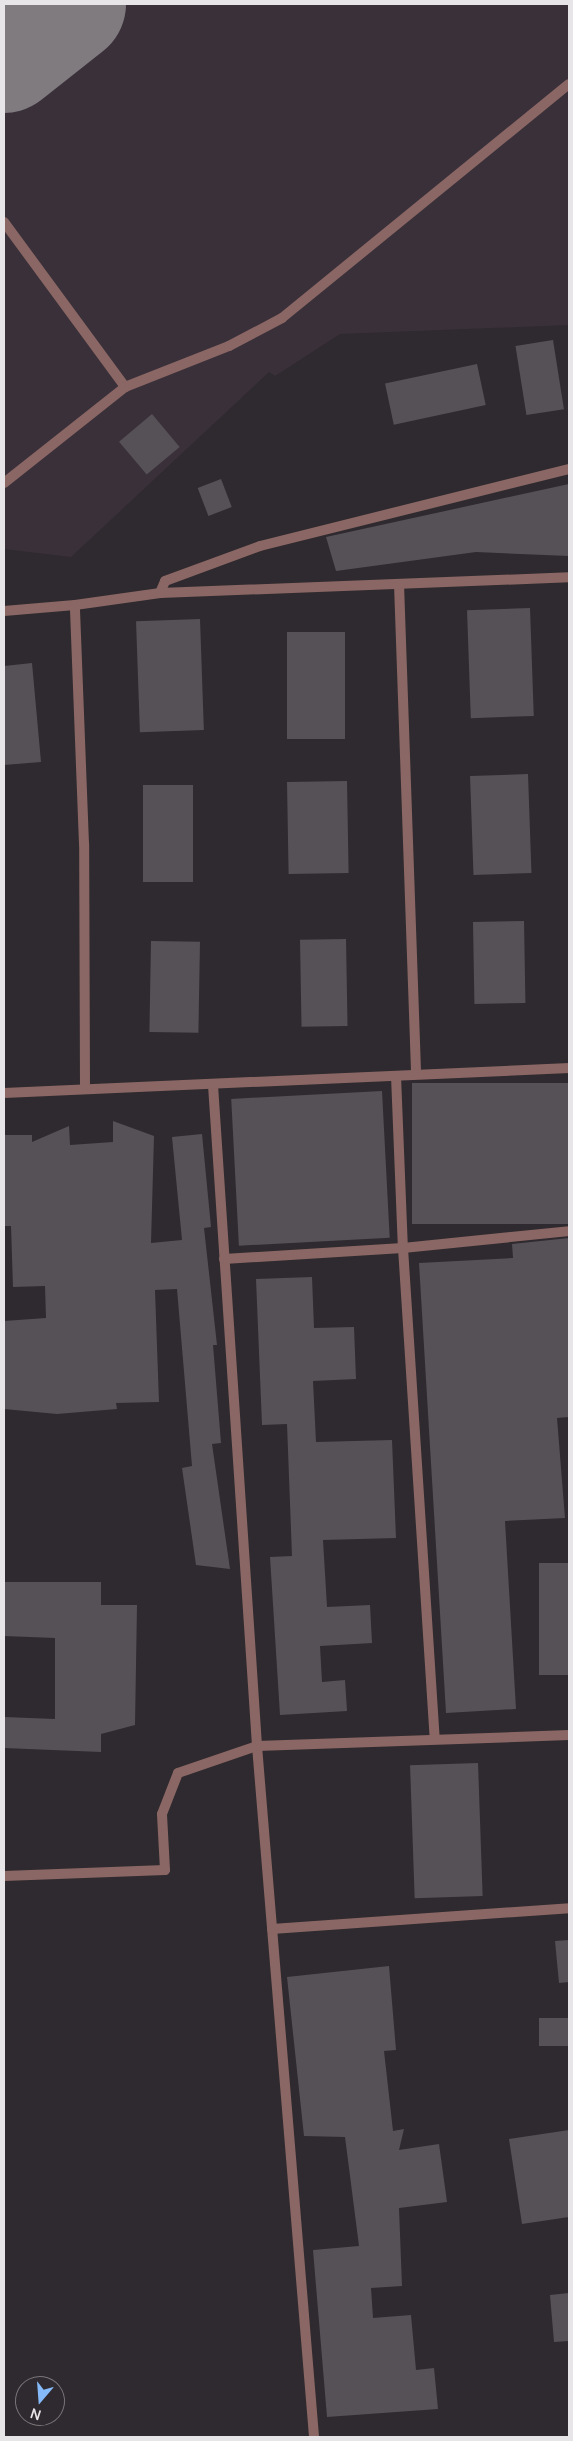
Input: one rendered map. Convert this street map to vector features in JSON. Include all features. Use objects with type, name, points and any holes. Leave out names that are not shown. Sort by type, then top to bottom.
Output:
[{"type":"lane","points":[[4,482],[124,387],[229,346],[282,318],[569,84]]},
{"type":"lane","points":[[4,222],[124,387]]},
{"type":"lane","points":[[160,593],[165,581],[260,546],[569,469]]},
{"type":"lane","points":[[4,611],[75,605],[160,593],[569,577]]},
{"type":"lane","points":[[399,584],[416,1074]]},
{"type":"lane","points":[[75,605],[84,844],[85,1089]]},
{"type":"lane","points":[[4,1092],[213,1085],[569,1068]]},
{"type":"lane","points":[[396,1076],[403,1248],[435,1739]]},
{"type":"lane","points":[[213,1085],[257,1746],[314,2437]]},
{"type":"lane","points":[[224,1259],[403,1248],[569,1231]]},
{"type":"lane","points":[[4,1876],[165,1870],[162,1814],[178,1773],[257,1746],[569,1735]]},
{"type":"lane","points":[[272,1929],[569,1908]]},
{"type":"shaded area","points":[[4,4],[569,4],[569,325],[340,334],[275,376],[269,372],[71,557],[4,549]]},
{"type":"building","points":[[553,340],[564,409],[526,415],[515,346]]},
{"type":"building","points":[[477,364],[486,405],[394,425],[385,384]]},
{"type":"building","points":[[152,414],[180,447],[147,475],[119,442]]},
{"type":"building","points":[[221,479],[232,507],[208,516],[198,488]]},
{"type":"building","points":[[569,484],[569,556],[476,552],[336,571],[326,537]]},
{"type":"building","points":[[530,608],[534,716],[471,718],[467,610]]},
{"type":"building","points":[[200,619],[204,730],[140,732],[136,621]]},
{"type":"building","points":[[287,632],[345,632],[345,739],[287,739]]},
{"type":"building","points":[[32,663],[41,762],[4,765],[4,666]]},
{"type":"building","points":[[528,774],[531,873],[473,875],[470,776]]},
{"type":"building","points":[[347,781],[349,873],[289,874],[287,782]]},
{"type":"building","points":[[143,785],[193,785],[193,882],[143,882]]},
{"type":"building","points":[[524,921],[525,1003],[474,1004],[473,922]]},
{"type":"building","points":[[346,939],[348,1026],[302,1027],[300,940]]},
{"type":"building","points":[[151,941],[200,942],[198,1033],[149,1032]]},
{"type":"building","points":[[412,1083],[569,1083],[569,1224],[412,1224]]},
{"type":"building","points":[[382,1091],[390,1238],[239,1246],[231,1099]]},
{"type":"building","points":[[113,1121],[154,1136],[151,1243],[182,1240],[172,1137],[202,1134],[211,1227],[204,1228],[217,1345],[213,1345],[221,1443],[212,1444],[230,1569],[196,1565],[182,1468],[192,1466],[177,1289],[155,1290],[159,1402],[116,1403],[117,1409],[57,1414],[4,1409],[4,1321],[46,1318],[45,1286],[13,1287],[11,1226],[4,1226],[4,1135],[32,1135],[32,1142],[69,1126],[70,1145],[113,1142]]},
{"type":"building","points":[[569,1238],[569,1417],[557,1418],[565,1518],[505,1521],[516,1709],[446,1713],[419,1263],[513,1258],[512,1244]]},
{"type":"building","points":[[312,1277],[314,1328],[354,1327],[356,1379],[313,1381],[316,1442],[392,1440],[396,1538],[323,1540],[327,1607],[370,1605],[372,1643],[320,1646],[322,1682],[345,1680],[347,1711],[280,1715],[270,1557],[292,1556],[287,1424],[262,1425],[256,1279]]},
{"type":"building","points":[[539,1563],[569,1563],[569,1675],[539,1675]]},
{"type":"building","points":[[4,1582],[101,1582],[101,1605],[137,1605],[135,1725],[101,1734],[101,1752],[4,1748],[4,1717],[55,1719],[55,1638],[4,1636]]},
{"type":"building","points":[[478,1763],[483,1896],[415,1898],[410,1765]]},
{"type":"building","points":[[569,1940],[569,1982],[559,1983],[555,1941]]},
{"type":"building","points":[[389,1966],[396,2050],[384,2051],[393,2131],[404,2129],[399,2150],[439,2144],[447,2202],[399,2208],[402,2286],[371,2288],[373,2318],[411,2315],[416,2370],[434,2368],[438,2409],[327,2417],[313,2250],[359,2246],[345,2137],[304,2136],[287,1977]]},
{"type":"building","points":[[539,2018],[569,2018],[569,2046],[539,2046]]},
{"type":"building","points":[[569,2130],[569,2217],[522,2224],[509,2139]]},
{"type":"building","points":[[569,2293],[569,2341],[554,2342],[550,2295]]},
{"type":"runway","points":[[4,53],[66,4]]}]
